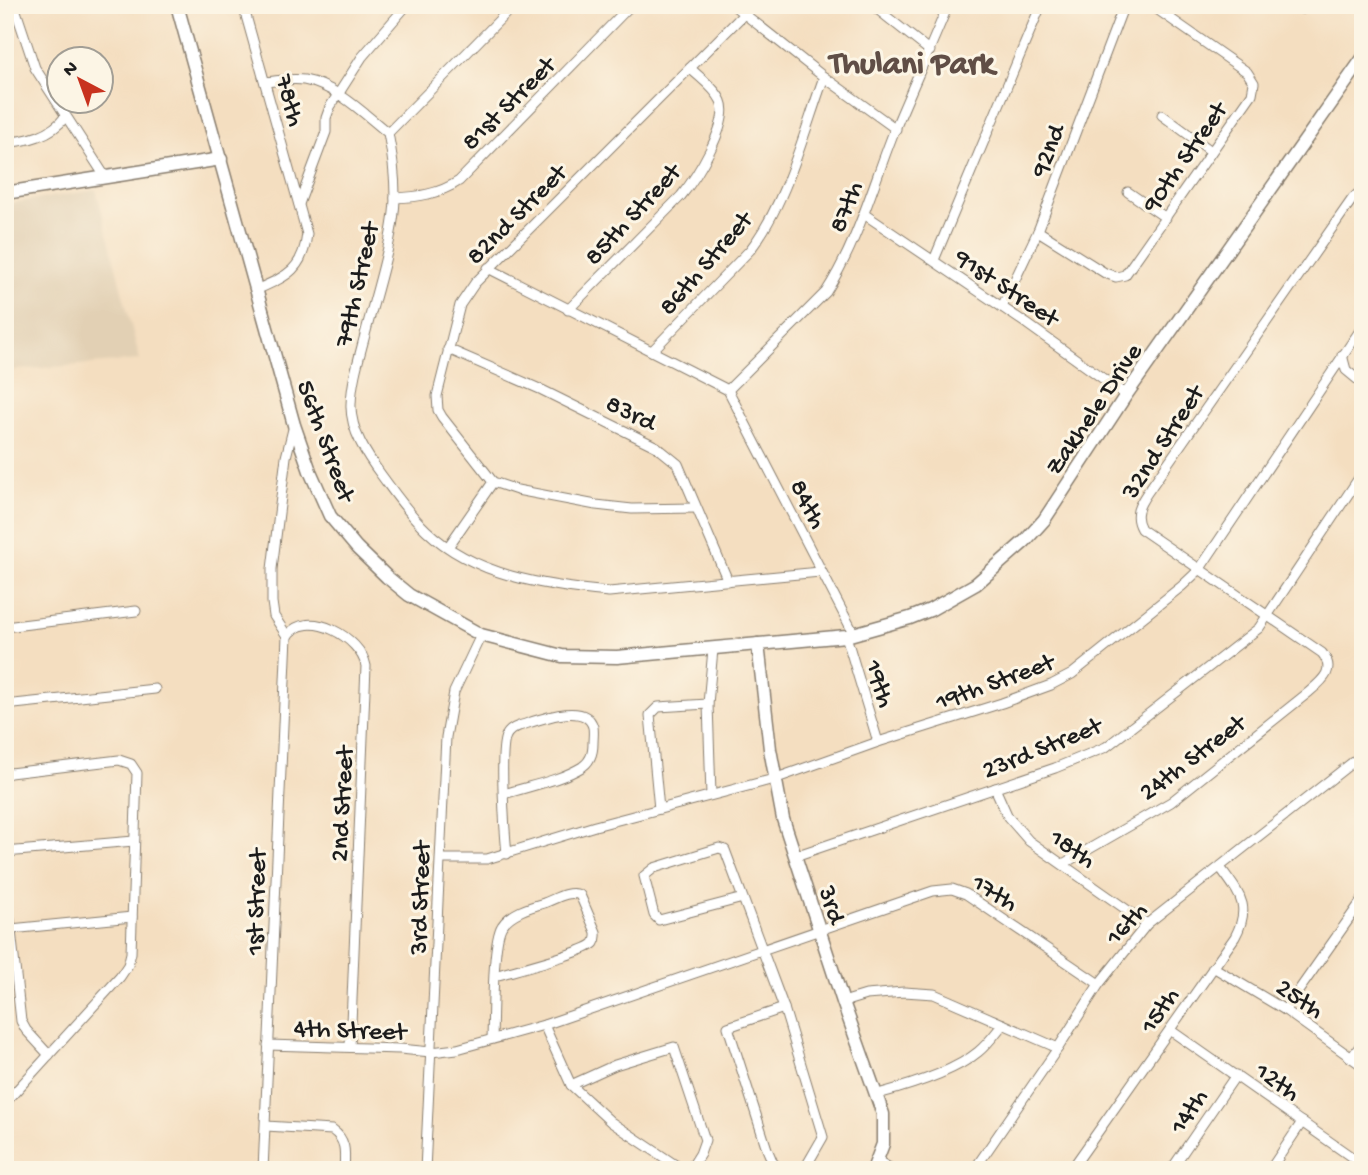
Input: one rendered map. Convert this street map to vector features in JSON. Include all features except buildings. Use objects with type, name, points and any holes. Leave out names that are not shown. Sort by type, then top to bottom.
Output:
[{"type":"street","points":[[14,5],[34,68],[106,178]]},
{"type":"street","name":"56th Street","points":[[177,5],[256,290],[310,471],[330,516],[358,548],[409,595],[481,635],[540,651],[585,658],[758,644]]},
{"type":"street","name":"78th","points":[[243,5],[307,234],[302,258],[294,270],[256,290]]},
{"type":"street","points":[[299,206],[326,132],[326,118],[338,93],[362,57],[407,5]]},
{"type":"street","points":[[265,82],[304,80],[338,93],[388,132],[514,5]]},
{"type":"street","name":"81st Street","points":[[395,198],[431,194],[458,181],[631,5]]},
{"type":"street","points":[[733,5],[824,77],[896,129]]},
{"type":"street","points":[[873,5],[930,51]]},
{"type":"street","name":"87th","points":[[728,390],[826,292],[844,262],[948,5]]},
{"type":"street","points":[[934,260],[1041,5]]},
{"type":"street","name":"92nd","points":[[1002,307],[1038,231],[1124,5]]},
{"type":"street","name":"90th Street","points":[[1038,231],[1105,273],[1120,277],[1129,271],[1252,94],[1254,83],[1247,72],[1151,5]]},
{"type":"street","points":[[1297,7],[1307,9],[1312,5]]},
{"type":"street","name":"82nd Street","points":[[493,482],[438,410],[437,397],[447,349],[460,305],[488,268],[744,14]]},
{"type":"street","name":"Zakhele Drive","points":[[758,644],[850,635],[930,610],[976,584],[998,565],[1044,520],[1126,395],[1363,58]]},
{"type":"street","name":"85th Street","points":[[568,310],[681,196],[692,183],[706,156],[720,125],[722,106],[715,93],[690,68]]},
{"type":"street","name":"86th Street","points":[[652,351],[750,250],[761,235],[776,206],[824,77]]},
{"type":"street","points":[[1162,115],[1211,151]]},
{"type":"street","points":[[5,142],[34,138],[65,117]]},
{"type":"street","name":"79th Street","points":[[388,132],[395,198],[388,240],[352,388],[352,416],[358,437],[373,464],[427,531],[448,547],[503,574],[589,590],[609,592],[820,572]]},
{"type":"street","points":[[5,193],[220,159]]},
{"type":"street","name":"32nd Street","points":[[1329,664],[1322,653],[1141,529],[1137,522],[1139,506],[1345,210],[1363,189]]},
{"type":"street","points":[[1128,192],[1166,218]]},
{"type":"street","name":"91st Street","points":[[864,214],[1126,395]]},
{"type":"street","points":[[488,268],[728,390]]},
{"type":"street","name":"19th Street","points":[[441,859],[487,859],[659,808],[774,779],[878,742],[1002,703],[1062,679],[1086,663],[1199,570],[1363,326]]},
{"type":"street","name":"83rd","points":[[447,349],[542,390],[657,447],[678,464],[728,581]]},
{"type":"street","points":[[1342,355],[1346,370],[1363,384]]},
{"type":"street","name":"84th","points":[[728,390],[850,635]]},
{"type":"street","points":[[287,636],[274,616],[272,569],[286,457],[295,425]]},
{"type":"street","name":"23rd Street","points":[[794,856],[1055,768],[1106,747],[1252,635],[1363,472]]},
{"type":"street","points":[[448,547],[493,482],[516,491],[596,505],[632,509],[696,508]]},
{"type":"street","points":[[5,626],[136,611]]},
{"type":"street","name":"2nd Street","points":[[287,636],[302,625],[327,627],[359,648],[366,666],[350,1047]]},
{"type":"street","name":"3rd Street","points":[[425,1170],[447,722],[454,692],[481,635]]},
{"type":"street","name":"19th","points":[[850,635],[878,742]]},
{"type":"street","name":"1st Street","points":[[263,1170],[287,636]]},
{"type":"street","name":"3rd","points":[[758,644],[774,779],[783,819],[843,1002],[878,1094],[885,1129],[876,1165]]},
{"type":"street","points":[[711,795],[708,704],[713,649]]},
{"type":"street","name":"24th Street","points":[[1062,864],[1171,802],[1324,680],[1329,664]]},
{"type":"street","points":[[5,705],[155,689]]},
{"type":"street","points":[[659,808],[650,715],[658,707],[708,704]]},
{"type":"street","points":[[504,794],[582,767],[593,752],[593,726],[586,716],[575,712],[568,713],[509,731],[503,744],[504,794],[507,854]]},
{"type":"street","name":"16th","points":[[974,1170],[1058,1048],[1098,984],[1147,924],[1363,754]]},
{"type":"street","points":[[5,775],[119,760],[127,761],[137,773],[131,953],[124,971],[5,1103]]},
{"type":"street","name":"18th","points":[[995,788],[1008,817],[1029,841],[1147,924]]},
{"type":"street","points":[[5,852],[134,841]]},
{"type":"street","points":[[743,898],[659,920],[654,915],[644,876],[654,868],[721,848],[725,850],[763,950],[784,1008],[823,1137],[804,1170]]},
{"type":"street","name":"15th","points":[[1071,1170],[1244,919],[1237,891],[1220,867]]},
{"type":"street","points":[[5,876],[21,1021],[50,1055]]},
{"type":"street","name":"17th","points":[[819,932],[933,891],[952,889],[966,894],[1098,984]]},
{"type":"street","points":[[492,1040],[496,942],[500,930],[514,915],[567,894],[580,895],[596,932],[592,945],[577,952],[495,976]]},
{"type":"street","points":[[1285,1010],[1363,899]]},
{"type":"street","points":[[11,929],[132,918]]},
{"type":"street","name":"4th Street","points":[[268,1045],[431,1052],[457,1049],[544,1025],[819,932]]},
{"type":"street","name":"25th","points":[[1213,967],[1285,1010],[1363,1066]]},
{"type":"street","points":[[843,1002],[866,995],[925,992],[946,998],[1058,1048]]},
{"type":"street","points":[[781,1170],[773,1163],[763,1139],[728,1027],[784,1008]]},
{"type":"street","points":[[878,1094],[910,1086],[968,1058],[986,1045],[1003,1024]]},
{"type":"street","points":[[544,1025],[571,1086],[611,1122],[683,1170]]},
{"type":"street","name":"12th","points":[[1170,1030],[1363,1165]]},
{"type":"street","points":[[1351,1058],[1363,1042]]},
{"type":"street","points":[[571,1086],[615,1065],[674,1047],[705,1139],[690,1170]]},
{"type":"street","name":"14th","points":[[1171,1170],[1236,1075]]},
{"type":"street","points":[[1270,1170],[1301,1122]]},
{"type":"street","points":[[266,1126],[332,1130],[338,1133],[344,1143],[344,1170]]},
{"type":"street","points":[[876,1165],[893,1170]]},
{"type":"shaded area","points":[[96,190],[140,360],[5,371],[5,204]]},
{"type":"district","name":"Thulani Park","points":[[912,60]]}]
